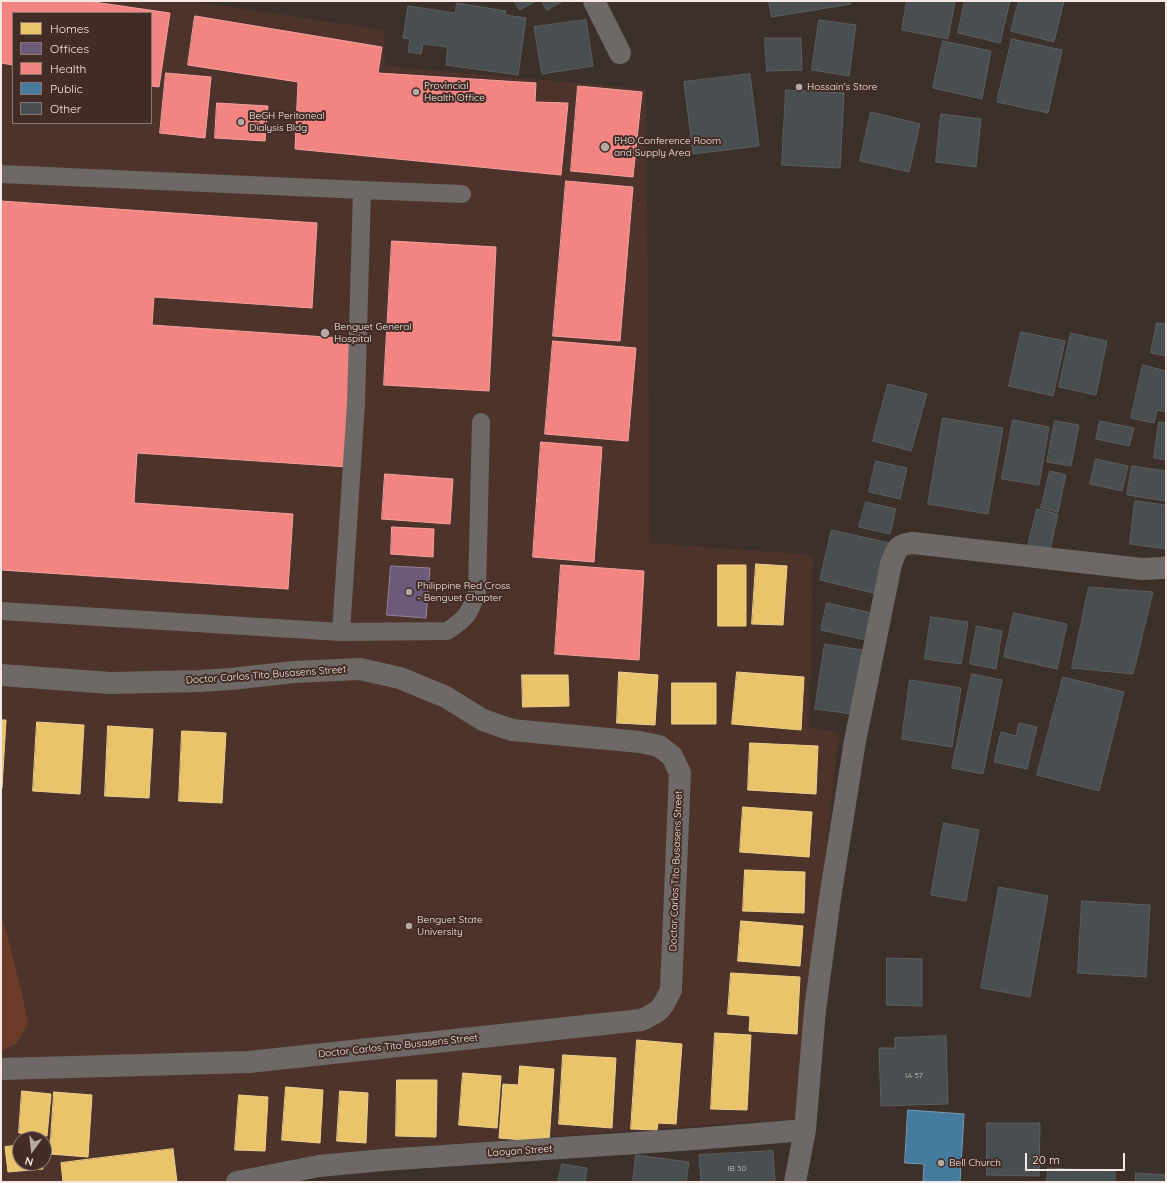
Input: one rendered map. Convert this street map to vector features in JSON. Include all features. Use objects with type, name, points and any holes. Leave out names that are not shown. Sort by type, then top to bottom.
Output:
[{"type":"street","points":[[594,1],[620,53]]},
{"type":"street","points":[[795,1182],[805,1130],[815,1010],[830,898],[855,741],[891,564],[896,551],[903,544],[913,543],[1142,569],[1166,567]]},
{"type":"street","name":"Doctor Carlos Tito Busasens Street","points":[[1,675],[110,682],[200,681],[294,672],[360,669],[400,678],[446,697],[483,720],[512,730],[640,742],[659,746],[672,756],[680,773],[671,990],[664,1005],[656,1014],[641,1020],[248,1062],[1,1070]]},
{"type":"street","name":"Laoyan Street","points":[[237,1182],[319,1166],[382,1160],[805,1130]]},
{"type":"lane","points":[[1,174],[462,194]]},
{"type":"lane","points":[[341,632],[356,404],[362,190]]},
{"type":"lane","points":[[1,611],[341,632],[447,631],[459,623],[472,609],[477,592],[481,422]]},
{"type":"shaded area","points":[[1,1],[191,1],[384,30],[385,66],[646,89],[650,543],[813,555],[809,728],[839,732],[796,1119],[366,1150],[228,1182],[1,1182]]},
{"type":"shaded area","points":[[1,918],[4,923],[22,993],[28,1024],[17,1043],[1,1051]]},
{"type":"building: Homes","points":[[756,564],[787,566],[783,625],[752,624]]},
{"type":"building: Homes","points":[[718,565],[746,565],[746,626],[718,626]]},
{"type":"building: Homes","points":[[619,672],[658,675],[655,725],[617,723]]},
{"type":"building: Homes","points":[[737,672],[804,677],[801,730],[732,724]]},
{"type":"building: Homes","points":[[522,675],[568,675],[569,706],[523,707]]},
{"type":"building: Homes","points":[[672,683],[716,683],[716,724],[672,724]]},
{"type":"building: Homes","points":[[1,720],[6,720],[2,788],[1,788]]},
{"type":"building: Homes","points":[[37,722],[84,725],[80,794],[33,791]]},
{"type":"building: Homes","points":[[108,726],[153,729],[149,798],[105,796]]},
{"type":"building: Homes","points":[[182,731],[226,733],[222,803],[179,801]]},
{"type":"building: Homes","points":[[750,743],[818,746],[816,794],[748,790]]},
{"type":"building: Homes","points":[[743,807],[812,812],[809,857],[740,852]]},
{"type":"building: Homes","points":[[745,870],[805,872],[804,913],[743,911]]},
{"type":"building: Homes","points":[[741,921],[803,926],[800,966],[738,961]]},
{"type":"building: Homes","points":[[731,973],[800,977],[797,1034],[749,1031],[750,1016],[728,1014]]},
{"type":"building: Homes","points":[[715,1033],[751,1035],[747,1110],[711,1109]]},
{"type":"building: Homes","points":[[637,1040],[682,1044],[676,1124],[658,1123],[657,1130],[631,1129]]},
{"type":"building: Homes","points":[[563,1055],[616,1058],[612,1128],[559,1124]]},
{"type":"building: Homes","points":[[520,1066],[554,1069],[549,1142],[499,1138],[503,1084],[518,1085]]},
{"type":"building: Homes","points":[[463,1073],[501,1076],[497,1128],[459,1125]]},
{"type":"building: Homes","points":[[397,1080],[437,1080],[436,1137],[396,1136]]},
{"type":"building: Homes","points":[[286,1087],[323,1090],[320,1143],[282,1140]]},
{"type":"building: Homes","points":[[22,1091],[51,1094],[47,1131],[19,1131]]},
{"type":"building: Homes","points":[[340,1091],[368,1093],[366,1143],[337,1141]]},
{"type":"building: Homes","points":[[54,1092],[92,1095],[88,1157],[52,1154],[51,1131]]},
{"type":"building: Homes","points":[[239,1095],[268,1097],[265,1151],[235,1150]]},
{"type":"building: Homes","points":[[12,1146],[12,1171],[20,1171],[8,1172],[5,1147]]},
{"type":"building: Homes","points":[[173,1149],[177,1182],[63,1182],[61,1163]]},
{"type":"building: Offices","name":"Philippine Red Cross - Benguet Chapter","points":[[391,566],[430,568],[426,618],[387,615]]},
{"type":"building: Health","points":[[1,1],[87,1],[170,13],[159,87],[152,86],[152,12],[12,12],[12,65],[1,63]]},
{"type":"building: Health","name":"Provincial Health Office","points":[[195,16],[382,47],[378,73],[536,83],[535,102],[568,103],[561,175],[295,149],[298,82],[188,65]]},
{"type":"building: Health","points":[[166,73],[211,77],[205,138],[160,133]]},
{"type":"building: Health","points":[[578,86],[642,92],[633,177],[571,171]]},
{"type":"building: Health","name":"BeGH Peritoneal Dialysis Bldg","points":[[217,103],[268,106],[265,141],[215,138]]},
{"type":"building: Health","points":[[566,181],[633,187],[620,341],[553,336]]},
{"type":"building: Health","name":"Benguet General Hospital","points":[[1,201],[317,223],[312,308],[154,297],[152,325],[355,339],[348,467],[137,453],[134,503],[293,514],[288,589],[1,570]]},
{"type":"building: Health","points":[[392,241],[496,247],[489,391],[384,385]]},
{"type":"building: Health","points":[[553,341],[636,348],[628,441],[545,434]]},
{"type":"building: Health","points":[[541,442],[602,447],[594,562],[533,557]]},
{"type":"building: Health","points":[[385,474],[453,479],[450,524],[382,519]]},
{"type":"building: Health","points":[[392,527],[434,529],[433,557],[391,554]]},
{"type":"building: Health","points":[[561,565],[644,571],[639,660],[555,654]]},
{"type":"building: Public","points":[[908,1110],[964,1114],[960,1182],[923,1182],[924,1164],[905,1163]]},
{"type":"building: Other","points":[[514,1],[536,1],[520,10]]},
{"type":"building: Other","points":[[542,1],[563,1],[547,10]]},
{"type":"building: Other","points":[[769,1],[850,1],[851,4],[772,17]]},
{"type":"building: Other","points":[[907,1],[955,1],[948,39],[902,30]]},
{"type":"building: Other","points":[[965,1],[1010,1],[1000,43],[958,33]]},
{"type":"building: Other","points":[[1019,1],[1064,1],[1054,42],[1011,31]]},
{"type":"building: Other","points":[[457,3],[506,11],[505,15],[526,18],[518,75],[446,65],[448,47],[423,44],[421,54],[408,52],[410,39],[403,38],[408,6],[455,13]]},
{"type":"building: Other","points":[[586,20],[593,66],[542,74],[534,27]]},
{"type":"building: Other","points":[[819,20],[856,25],[849,76],[812,70]]},
{"type":"building: Other","points":[[765,38],[801,38],[802,70],[767,71]]},
{"type":"building: Other","points":[[1012,39],[1062,50],[1048,113],[997,102]]},
{"type":"building: Other","points":[[943,41],[991,51],[982,99],[933,88]]},
{"type":"building: Other","points":[[750,74],[759,146],[693,154],[684,82]]},
{"type":"building: Other","points":[[786,90],[844,93],[840,168],[782,165]]},
{"type":"building: Other","points":[[871,112],[920,124],[909,172],[860,161]]},
{"type":"building: Other","points":[[941,114],[981,119],[976,167],[936,162]]},
{"type":"building: Other","points":[[1157,323],[1166,324],[1166,356],[1151,353]]},
{"type":"building: Other","points":[[1021,332],[1065,341],[1053,396],[1009,386]]},
{"type":"building: Other","points":[[1071,333],[1107,341],[1096,395],[1059,387]]},
{"type":"building: Other","points":[[1143,365],[1166,371],[1166,412],[1157,410],[1154,423],[1131,418]]},
{"type":"building: Other","points":[[888,384],[927,394],[911,451],[873,441]]},
{"type":"building: Other","points":[[943,418],[1003,428],[988,514],[928,504]]},
{"type":"building: Other","points":[[1013,420],[1049,427],[1039,485],[1002,479]]},
{"type":"building: Other","points":[[1055,421],[1079,425],[1071,466],[1047,462]]},
{"type":"building: Other","points":[[1100,421],[1134,428],[1129,446],[1096,439]]},
{"type":"building: Other","points":[[1159,422],[1166,423],[1166,460],[1154,458]]},
{"type":"building: Other","points":[[1096,459],[1128,466],[1122,491],[1090,484]]},
{"type":"building: Other","points":[[876,461],[907,468],[900,499],[869,492]]},
{"type":"building: Other","points":[[1132,466],[1166,471],[1166,501],[1127,495]]},
{"type":"building: Other","points":[[1050,471],[1066,475],[1058,512],[1041,508]]},
{"type":"building: Other","points":[[1135,501],[1166,505],[1166,549],[1130,544]]},
{"type":"building: Other","points":[[866,502],[896,509],[890,534],[859,527]]},
{"type":"building: Other","points":[[1037,509],[1058,514],[1049,554],[1027,550]]},
{"type":"building: Other","points":[[832,530],[889,543],[877,594],[820,580]]},
{"type":"building: Other","points":[[1089,587],[1153,592],[1133,674],[1072,668]]},
{"type":"building: Other","points":[[827,603],[872,613],[866,640],[821,630]]},
{"type":"building: Other","points":[[1014,613],[1067,624],[1057,669],[1004,657]]},
{"type":"building: Other","points":[[931,617],[968,622],[961,664],[925,659]]},
{"type":"building: Other","points":[[977,626],[1002,631],[996,669],[970,664]]},
{"type":"building: Other","points":[[825,644],[862,650],[852,714],[815,709]]},
{"type":"building: Other","points":[[972,674],[1002,680],[983,774],[952,768]]},
{"type":"building: Other","points":[[1063,677],[1124,692],[1099,791],[1037,775]]},
{"type":"building: Other","points":[[910,680],[961,688],[952,747],[902,739]]},
{"type":"building: Other","points":[[1019,723],[1037,727],[1027,769],[994,762],[1001,732],[1016,736]]},
{"type":"building: Other","points":[[944,823],[979,830],[966,901],[931,895]]},
{"type":"building: Other","points":[[999,887],[1048,896],[1030,997],[981,988]]},
{"type":"building: Other","points":[[1082,901],[1150,905],[1146,977],[1078,973]]},
{"type":"building: Other","points":[[887,958],[922,959],[922,1006],[887,1005]]},
{"type":"building: Other","points":[[946,1036],[948,1104],[881,1106],[879,1048],[895,1048],[895,1038]]},
{"type":"building: Other","points":[[987,1123],[1040,1123],[1039,1176],[987,1175]]},
{"type":"building: Other","points":[[773,1151],[775,1182],[701,1182],[699,1155]]},
{"type":"building: Other","points":[[636,1155],[689,1162],[686,1182],[633,1182]]},
{"type":"building: Other","points":[[562,1164],[587,1168],[585,1182],[558,1182]]},
{"type":"building: Other","points":[[1048,1168],[1115,1171],[1115,1182],[1047,1182]]},
{"type":"building: Other","points":[[1136,1173],[1166,1175],[1166,1182],[1136,1182]]},
{"type":"place","name":"Hossain's Store","points":[[799,87]]},
{"type":"place","name":"Provincial Health Office","points":[[416,92]]},
{"type":"place","name":"BeGH Peritoneal Dialysis Bldg","points":[[241,122]]},
{"type":"place","name":"PHO Conference Room and Supply Area","points":[[605,147]]},
{"type":"place","name":"Benguet General Hospital","points":[[325,333]]},
{"type":"place","name":"Philippine Red Cross - Benguet Chapter","points":[[409,592]]},
{"type":"place","name":"Benguet State University","points":[[409,926]]},
{"type":"place","name":"Bell Church","points":[[941,1163]]}]
